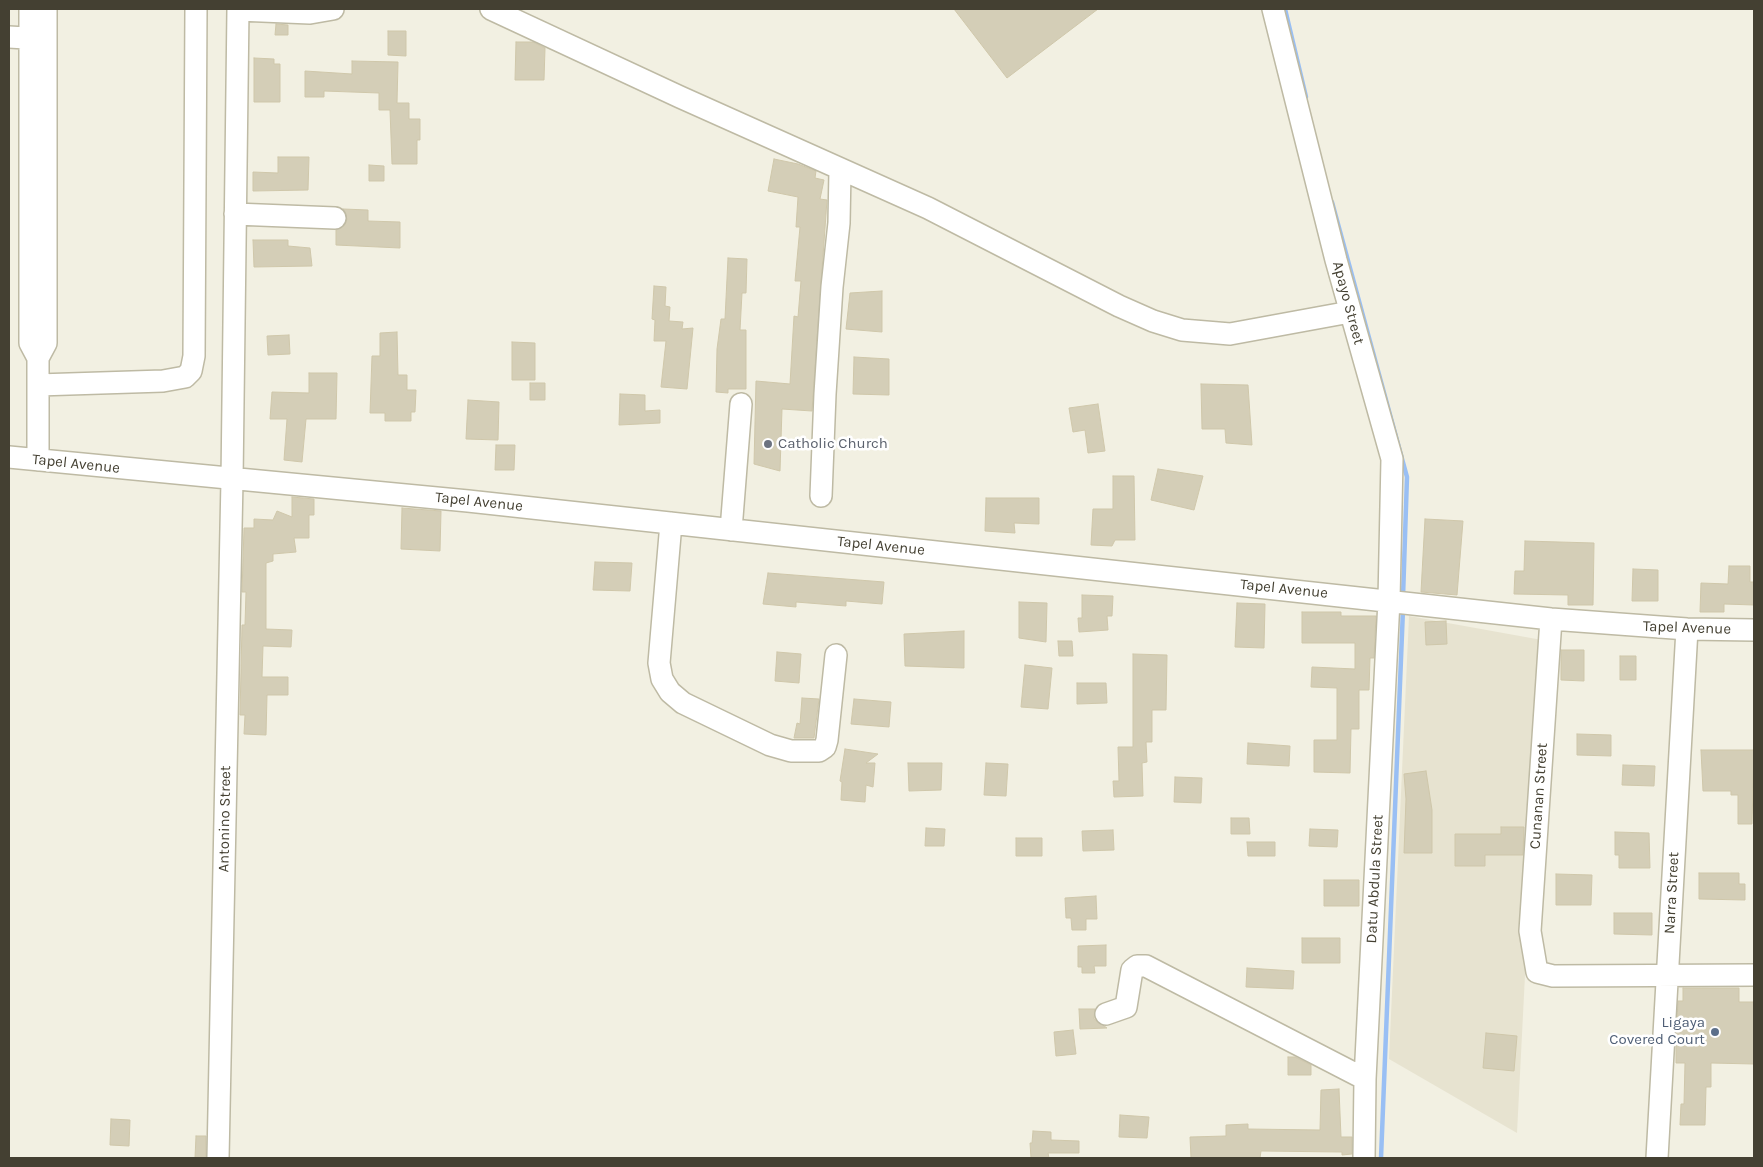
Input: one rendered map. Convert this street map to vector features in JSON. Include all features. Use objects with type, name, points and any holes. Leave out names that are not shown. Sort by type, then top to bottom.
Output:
[{"type":"street","points":[[30,9],[28,38],[30,343],[38,358],[38,460]]},
{"type":"street","points":[[28,38],[46,9]]},
{"type":"street","points":[[38,385],[163,382],[185,377],[191,371],[194,356],[196,9]]},
{"type":"street","points":[[238,9],[310,12],[333,9]]},
{"type":"street","name":"Antonino Street","points":[[218,1158],[232,480],[238,9]]},
{"type":"street","points":[[491,9],[840,170],[928,208],[1119,306],[1182,330],[1230,334],[1350,312]]},
{"type":"street","name":"Apayo Street","points":[[1272,9],[1350,312],[1392,459],[1389,600]]},
{"type":"street","points":[[821,496],[825,394],[832,288],[839,223],[840,170]]},
{"type":"street","points":[[235,214],[335,218]]},
{"type":"street","points":[[731,530],[741,404]]},
{"type":"street","name":"Tapel Avenue","points":[[9,457],[232,480],[468,500],[672,524],[1551,619],[1687,629],[1754,630]]},
{"type":"street","points":[[672,524],[659,663],[662,679],[670,692],[683,703],[770,745],[791,751],[819,751],[825,747],[827,740],[836,655]]},
{"type":"street","name":"Datu Abdula Street","points":[[1364,1158],[1365,1079],[1389,600]]},
{"type":"street","name":"Cunanan Street","points":[[1551,619],[1530,931],[1537,972],[1553,976],[1668,975]]},
{"type":"street","name":"Narra Street","points":[[1658,1158],[1687,629]]},
{"type":"street","points":[[1106,1014],[1126,1007],[1132,970],[1137,966],[1146,966],[1365,1079]]},
{"type":"street","points":[[1668,975],[1754,975]]},
{"type":"shaded area","points":[[1409,616],[1542,640],[1517,1133],[1389,1059]]},
{"type":"building","points":[[954,9],[1098,9],[1007,78]]},
{"type":"building","points":[[276,24],[288,25],[288,35],[275,35]]},
{"type":"building","points":[[388,31],[406,31],[406,56],[388,55]]},
{"type":"building","points":[[516,42],[533,42],[545,48],[544,80],[515,80]]},
{"type":"building","points":[[254,58],[274,59],[274,64],[280,64],[280,102],[254,102]]},
{"type":"building","points":[[352,61],[398,62],[397,103],[409,103],[409,119],[420,119],[420,140],[417,140],[417,164],[392,164],[390,110],[379,110],[379,93],[324,91],[324,97],[305,97],[305,71],[352,74]]},
{"type":"building","points":[[278,157],[309,157],[308,190],[253,191],[253,172],[278,173]]},
{"type":"building","points":[[774,159],[798,164],[816,171],[815,178],[824,180],[820,199],[827,200],[812,411],[782,409],[780,471],[754,464],[756,381],[790,384],[794,316],[798,317],[801,281],[795,281],[800,227],[796,227],[798,197],[768,191]]},
{"type":"building","points":[[369,165],[384,166],[384,181],[369,181]]},
{"type":"building","points":[[343,209],[368,210],[368,221],[400,222],[400,248],[336,245],[336,230],[345,225],[347,219]]},
{"type":"building","points":[[253,240],[288,240],[288,246],[310,248],[312,266],[254,267]]},
{"type":"building","points":[[728,258],[747,259],[746,293],[742,293],[740,330],[746,330],[746,389],[728,389],[728,393],[716,392],[717,349],[721,319],[725,319]]},
{"type":"building","points":[[654,286],[666,287],[665,306],[670,307],[669,321],[683,322],[682,329],[693,328],[687,389],[661,387],[666,341],[654,341],[655,320],[652,319]]},
{"type":"building","points":[[882,291],[882,332],[846,329],[850,293]]},
{"type":"building","points":[[397,332],[398,375],[407,375],[407,390],[416,390],[415,412],[411,412],[411,421],[385,421],[385,413],[370,413],[372,356],[380,356],[380,333]]},
{"type":"building","points":[[289,335],[290,354],[268,355],[267,336]]},
{"type":"building","points":[[512,342],[535,343],[535,380],[512,380]]},
{"type":"building","points":[[854,357],[889,359],[889,395],[853,394]]},
{"type":"building","points":[[309,373],[337,373],[336,419],[306,419],[302,462],[284,460],[287,419],[270,419],[272,392],[309,393]]},
{"type":"building","points":[[530,383],[545,383],[545,400],[530,400]]},
{"type":"building","points":[[1201,384],[1248,385],[1252,445],[1226,443],[1225,429],[1202,429]]},
{"type":"building","points":[[620,394],[645,395],[645,411],[660,410],[660,423],[619,425]]},
{"type":"building","points":[[468,400],[499,402],[498,440],[466,439]]},
{"type":"building","points":[[1098,404],[1105,451],[1088,453],[1085,430],[1073,432],[1069,408]]},
{"type":"building","points":[[496,445],[515,445],[514,470],[495,470]]},
{"type":"building","points":[[1158,469],[1203,476],[1194,510],[1151,500]]},
{"type":"building","points":[[1113,476],[1134,476],[1135,540],[1115,540],[1112,546],[1091,545],[1093,509],[1113,509]]},
{"type":"building","points":[[292,497],[314,499],[314,515],[309,515],[309,538],[294,538],[296,552],[273,554],[273,561],[266,563],[266,629],[292,630],[291,647],[263,646],[262,677],[288,677],[288,695],[267,695],[266,735],[244,734],[245,715],[240,715],[242,625],[245,625],[246,592],[242,592],[244,528],[254,528],[254,519],[273,520],[277,511],[292,517]]},
{"type":"building","points":[[986,498],[1039,498],[1039,524],[1014,523],[1015,533],[985,531]]},
{"type":"building","points":[[402,508],[441,511],[440,551],[401,549]]},
{"type":"building","points":[[1425,519],[1463,521],[1457,595],[1421,592]]},
{"type":"building","points":[[1525,541],[1594,543],[1593,605],[1568,605],[1568,595],[1514,594],[1515,571],[1524,571]]},
{"type":"building","points":[[595,562],[632,563],[630,591],[593,590]]},
{"type":"building","points":[[1729,566],[1750,566],[1750,582],[1754,582],[1754,605],[1724,604],[1724,612],[1700,612],[1701,583],[1728,584]]},
{"type":"building","points":[[1633,569],[1658,570],[1658,601],[1632,601]]},
{"type":"building","points":[[768,573],[884,582],[882,604],[846,601],[846,606],[796,602],[796,607],[763,604]]},
{"type":"building","points":[[1082,595],[1113,596],[1112,616],[1107,616],[1108,630],[1079,632],[1078,618],[1082,618]]},
{"type":"building","points":[[1019,602],[1047,603],[1046,642],[1019,638]]},
{"type":"building","points":[[1237,603],[1265,604],[1264,648],[1235,647]]},
{"type":"building","points":[[1302,612],[1341,612],[1341,616],[1376,616],[1374,658],[1370,658],[1369,690],[1359,690],[1359,729],[1351,729],[1350,773],[1314,772],[1314,740],[1337,740],[1337,688],[1311,687],[1312,667],[1355,669],[1355,643],[1302,643]]},
{"type":"building","points":[[1446,621],[1447,644],[1426,645],[1425,622]]},
{"type":"building","points":[[964,631],[964,668],[905,666],[904,634]]},
{"type":"building","points":[[1058,641],[1072,641],[1073,656],[1059,656]]},
{"type":"building","points":[[1561,650],[1584,650],[1584,681],[1561,680]]},
{"type":"building","points":[[777,652],[801,654],[799,683],[775,681]]},
{"type":"building","points":[[1133,654],[1167,655],[1166,710],[1152,710],[1152,742],[1146,742],[1147,762],[1142,763],[1143,796],[1114,797],[1113,781],[1119,781],[1118,747],[1133,747]]},
{"type":"building","points":[[1620,656],[1636,656],[1636,680],[1620,680]]},
{"type":"building","points":[[1025,665],[1052,668],[1048,709],[1021,707]]},
{"type":"building","points":[[1077,683],[1106,683],[1107,703],[1077,704]]},
{"type":"building","points":[[802,698],[819,699],[814,738],[794,738],[797,723],[800,724]]},
{"type":"building","points":[[854,699],[891,702],[889,727],[851,724]]},
{"type":"building","points":[[1577,734],[1611,735],[1611,756],[1577,755]]},
{"type":"building","points":[[1248,743],[1290,746],[1289,766],[1247,764]]},
{"type":"building","points":[[845,749],[878,754],[866,763],[875,763],[873,787],[866,785],[865,802],[841,800],[842,782],[840,781]]},
{"type":"building","points":[[1701,750],[1754,750],[1752,824],[1738,824],[1738,795],[1731,795],[1731,791],[1703,791]]},
{"type":"building","points":[[908,763],[942,763],[941,790],[909,791]]},
{"type":"building","points":[[986,763],[1008,764],[1006,796],[984,795]]},
{"type":"building","points":[[1623,765],[1655,766],[1654,786],[1622,785]]},
{"type":"building","points":[[1426,771],[1432,810],[1432,853],[1404,853],[1406,799],[1404,774]]},
{"type":"building","points":[[1175,777],[1202,778],[1201,803],[1174,802]]},
{"type":"building","points":[[1231,818],[1249,818],[1250,834],[1231,834]]},
{"type":"building","points":[[1501,827],[1524,827],[1523,855],[1485,855],[1485,866],[1455,866],[1455,834],[1501,834]]},
{"type":"building","points":[[926,828],[945,829],[944,846],[925,846]]},
{"type":"building","points":[[1310,829],[1338,830],[1337,847],[1309,846]]},
{"type":"building","points":[[1113,830],[1114,850],[1083,851],[1082,831]]},
{"type":"building","points":[[1615,832],[1649,833],[1650,868],[1619,868],[1619,855],[1615,855]]},
{"type":"building","points":[[1016,838],[1042,838],[1042,856],[1016,856]]},
{"type":"building","points":[[1247,842],[1275,842],[1275,856],[1248,856]]},
{"type":"building","points":[[1699,873],[1739,873],[1739,884],[1745,884],[1745,900],[1699,899]]},
{"type":"building","points":[[1556,874],[1592,875],[1591,905],[1556,905]]},
{"type":"building","points":[[1324,880],[1359,880],[1359,906],[1324,906]]},
{"type":"building","points":[[1096,896],[1097,919],[1086,919],[1086,930],[1072,930],[1071,918],[1066,918],[1065,898]]},
{"type":"building","points":[[1614,913],[1652,913],[1652,935],[1614,934]]},
{"type":"building","points":[[1302,938],[1340,938],[1340,963],[1302,963]]},
{"type":"building","points":[[1106,945],[1106,966],[1094,966],[1095,973],[1082,973],[1082,967],[1078,967],[1078,946]]},
{"type":"building","points":[[1247,968],[1294,971],[1293,989],[1246,987]]},
{"type":"building","name":"Ligaya Covered Court","points":[[1683,988],[1739,988],[1739,1002],[1754,1002],[1754,1064],[1711,1063],[1711,1087],[1706,1087],[1705,1125],[1680,1125],[1681,1104],[1684,1104],[1685,1063],[1676,1063],[1676,1041],[1678,1001],[1683,1001]]},
{"type":"building","points":[[1079,1009],[1095,1009],[1094,1019],[1107,1028],[1080,1029]]},
{"type":"building","points":[[1073,1030],[1076,1054],[1056,1056],[1054,1032]]},
{"type":"building","points":[[1486,1033],[1517,1036],[1514,1071],[1483,1068]]},
{"type":"building","points":[[1288,1057],[1295,1057],[1311,1065],[1311,1075],[1288,1075]]},
{"type":"building","points":[[1339,1089],[1341,1137],[1352,1137],[1352,1154],[1342,1155],[1342,1152],[1261,1151],[1260,1158],[1191,1158],[1190,1137],[1226,1136],[1226,1125],[1248,1124],[1248,1129],[1320,1130],[1321,1090]]},
{"type":"building","points":[[1120,1115],[1149,1117],[1147,1138],[1119,1137]]},
{"type":"building","points":[[111,1119],[130,1120],[129,1146],[110,1145]]},
{"type":"building","points":[[1033,1131],[1051,1132],[1051,1140],[1079,1141],[1079,1153],[1048,1153],[1049,1158],[1031,1158],[1030,1143],[1032,1143]]},
{"type":"building","points":[[196,1136],[206,1136],[206,1158],[195,1158]]},
{"type":"waterway","points":[[1285,9],[1306,97]]},
{"type":"waterway","points":[[1332,202],[1407,477],[1403,597]]},
{"type":"waterway","points":[[1381,1158],[1403,609]]},
{"type":"place","name":"Catholic Church","points":[[768,444]]},
{"type":"place","name":"Ligaya Covered Court","points":[[1715,1032]]}]
